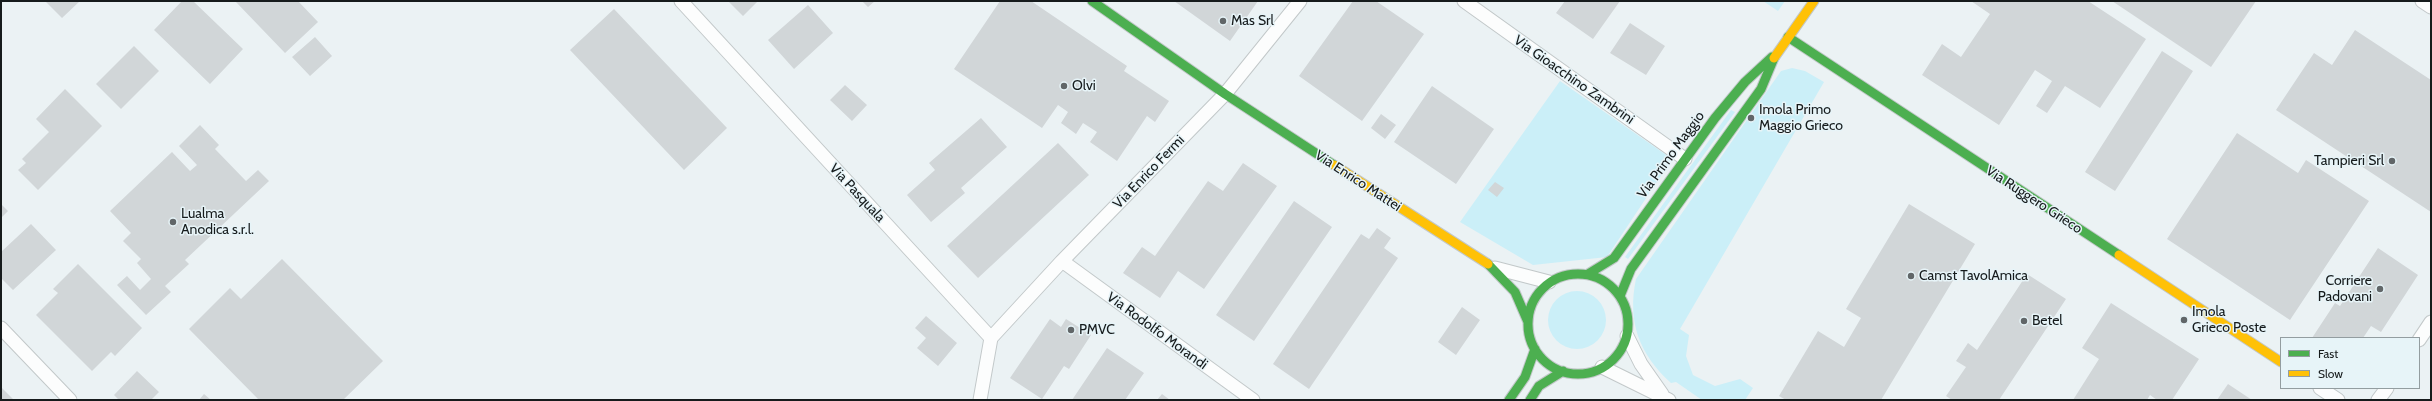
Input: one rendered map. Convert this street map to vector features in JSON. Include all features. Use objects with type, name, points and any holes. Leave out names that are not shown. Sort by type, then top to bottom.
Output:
[{"type":"street","name":"Via Pasquala","points":[[681,1],[991,338]]},
{"type":"street","name":"Via Enrico Mattei","points":[[1092,1],[1225,94],[1492,267],[1511,285],[1524,304],[1528,322]]},
{"type":"street","name":"Via Enrico Fermi","points":[[991,338],[1062,261],[1225,94],[1300,1]]},
{"type":"street","name":"Via Gioacchino Zambrini","points":[[1464,1],[1685,159]]},
{"type":"street","name":"Via Primo Maggio","points":[[1588,274],[1614,258],[1685,159],[1745,82],[1777,52],[1814,1]]},
{"type":"street","points":[[2422,1],[2431,7]]},
{"type":"street","name":"Via Ruggero Grieco","points":[[1788,37],[2280,361]]},
{"type":"street","name":"Via Primo Maggio","points":[[1620,296],[1631,269],[1761,89],[1777,52]]},
{"type":"street","name":"Via Rodolfo Morandi","points":[[1062,261],[1253,400]]},
{"type":"street","name":"Via Enrico Mattei","points":[[1492,267],[1549,282]]},
{"type":"street","points":[[1627,336],[1621,349],[1613,360],[1590,372],[1576,374],[1564,371],[1547,363],[1535,349],[1529,336],[1528,322],[1534,300],[1549,282],[1561,276],[1574,273],[1588,274],[1611,286],[1620,296],[1626,309],[1627,336],[1641,364],[1667,398]]},
{"type":"street","points":[[2420,338],[2431,322]]},
{"type":"street","points":[[1,328],[70,400]]},
{"type":"street","points":[[980,400],[991,338]]},
{"type":"street","points":[[1509,400],[1525,377],[1535,349]]},
{"type":"street","points":[[1602,367],[1667,398]]},
{"type":"street","points":[[1530,400],[1539,386],[1564,371]]},
{"type":"street","points":[[2322,389],[2338,400]]},
{"type":"street","points":[[2378,400],[2385,389]]},
{"type":"shaded area","points":[[1763,1],[1785,1],[1778,11]]},
{"type":"shaded area","points":[[1792,68],[1805,71],[1824,82],[1680,329],[1689,335],[1686,356],[1693,375],[1715,386],[1740,379],[1753,388],[1745,400],[1702,400],[1676,382],[1671,383],[1660,372],[1643,348],[1638,336],[1633,309],[1636,279],[1781,71]]},
{"type":"shaded area","points":[[1560,81],[1672,159],[1607,257],[1533,265],[1460,222]]},
{"type":"shaded area","points":[[1731,110],[1735,112],[1628,259],[1625,257]]},
{"type":"shaded area","points":[[1577,291],[1588,293],[1601,304],[1604,309],[1606,320],[1604,331],[1593,344],[1588,347],[1577,349],[1566,347],[1553,336],[1550,331],[1548,320],[1550,309],[1561,296],[1566,293]]},
{"type":"building","points":[[45,1],[80,1],[62,18]]},
{"type":"building","points":[[182,1],[193,1],[243,49],[210,84],[154,30]]},
{"type":"building","points":[[235,1],[298,1],[318,22],[285,53]]},
{"type":"building","points":[[728,1],[758,1],[743,16]]},
{"type":"building","points":[[862,1],[875,1],[868,7]]},
{"type":"building","name":"Olvi","points":[[1000,1],[1031,1],[1127,66],[1124,71],[1169,101],[1155,122],[1147,116],[1117,161],[1090,142],[1097,132],[1083,123],[1076,134],[1061,123],[1068,112],[1058,105],[1042,128],[954,69]]},
{"type":"building","name":"Mas Srl","points":[[1174,1],[1258,1],[1230,41]]},
{"type":"building","points":[[1353,1],[1376,1],[1424,34],[1362,121],[1299,76]]},
{"type":"building","points":[[1565,1],[1620,1],[1593,39],[1556,13]]},
{"type":"building","points":[[1971,1],[2088,1],[2146,39],[2100,108],[2065,86],[2047,113],[2036,106],[2052,81],[2035,70],[1999,125],[1922,75],[1942,44],[1961,57],[1990,14]]},
{"type":"building","points":[[2112,1],[2256,1],[2211,67]]},
{"type":"building","points":[[808,5],[833,33],[794,69],[768,40]]},
{"type":"building","points":[[614,9],[727,128],[684,170],[570,50]]},
{"type":"building","points":[[1630,23],[1665,46],[1646,75],[1610,53]]},
{"type":"building","name":"Tampieri Srl","points":[[2355,30],[2431,80],[2431,212],[2276,110],[2314,53],[2332,65]]},
{"type":"building","points":[[315,37],[332,56],[310,76],[292,57]]},
{"type":"building","points":[[134,46],[159,71],[121,109],[96,84]]},
{"type":"building","points":[[2162,51],[2193,71],[2115,191],[2085,172]]},
{"type":"building","points":[[845,85],[867,105],[852,121],[830,100]]},
{"type":"building","points":[[1432,86],[1494,129],[1456,184],[1394,142]]},
{"type":"building","points":[[65,89],[102,126],[38,190],[18,170],[26,163],[22,159],[49,132],[36,119]]},
{"type":"building","points":[[1381,114],[1396,125],[1385,139],[1371,128]]},
{"type":"building","points":[[981,118],[1007,147],[961,188],[965,193],[931,222],[907,195],[935,170],[929,163]]},
{"type":"building","name":"Lualma Anodica s.r.l.","points":[[200,125],[219,145],[215,149],[246,181],[258,170],[269,181],[185,260],[189,264],[165,286],[171,292],[146,315],[117,285],[127,276],[140,290],[151,279],[137,263],[141,259],[123,241],[131,233],[110,211],[172,152],[190,171],[197,165],[179,146]]},
{"type":"building","points":[[2237,133],[2298,173],[2306,160],[2369,201],[2290,320],[2167,239]]},
{"type":"building","points":[[1058,143],[1089,175],[978,278],[947,246]]},
{"type":"building","points":[[1243,163],[1277,186],[1204,289],[1178,271],[1160,298],[1123,273],[1142,247],[1155,256],[1208,181],[1223,191]]},
{"type":"building","points":[[1495,182],[1504,188],[1497,197],[1488,190]]},
{"type":"building","points":[[1294,201],[1332,227],[1254,341],[1216,315]]},
{"type":"building","points":[[1,204],[8,211],[1,218]]},
{"type":"building","name":"Camst TavolAmica","points":[[1909,204],[1975,244],[1881,400],[1786,400],[1779,396],[1818,331],[1844,347],[1861,318],[1846,309]]},
{"type":"building","points":[[31,224],[56,250],[13,290],[1,278],[1,252]]},
{"type":"building","points":[[1377,228],[1391,238],[1384,248],[1398,258],[1309,389],[1273,364],[1361,234],[1369,239]]},
{"type":"building","name":"Corriere Padovani","points":[[2378,248],[2418,275],[2381,332],[2371,326],[2364,337],[2313,337],[2335,303],[2340,306]]},
{"type":"building","points":[[282,259],[383,361],[343,400],[259,400],[189,329],[230,288],[241,299]]},
{"type":"building","points":[[78,264],[142,328],[115,356],[111,352],[92,371],[36,315],[58,293],[53,289]]},
{"type":"building","name":"Betel","points":[[2027,274],[2066,299],[1999,400],[1952,400],[1946,396],[1966,367],[1956,361],[1968,343],[1977,350]]},
{"type":"building","points":[[2111,303],[2199,359],[2172,400],[2157,400],[2150,395],[2147,400],[2073,400],[2099,359],[2082,348]]},
{"type":"building","points":[[1462,307],[1480,320],[1456,355],[1438,342]]},
{"type":"building","points":[[926,316],[957,343],[938,366],[917,348],[926,338],[915,328]]},
{"type":"building","points":[[1050,319],[1061,327],[1066,319],[1091,335],[1069,369],[1064,366],[1042,399],[1010,378]]},
{"type":"building","points":[[1107,348],[1144,373],[1125,400],[1072,400]]},
{"type":"building","points":[[137,371],[159,392],[151,400],[119,400],[114,395]]},
{"type":"building","points":[[2228,384],[2252,400],[2217,400]]},
{"type":"building","points":[[1,387],[14,400],[1,400]]},
{"type":"building","points":[[204,394],[211,400],[199,400]]},
{"type":"building","points":[[1162,394],[1170,400],[1157,400]]},
{"type":"traffic: fast","points":[[1092,1],[1225,94],[1334,165]]},
{"type":"traffic: fast","points":[[1788,37],[2119,255]]},
{"type":"traffic: fast","points":[[1588,274],[1614,258],[1715,118],[1745,82],[1772,57]]},
{"type":"traffic: fast","points":[[1620,296],[1631,269],[1761,89],[1774,58]]},
{"type":"traffic: fast","points":[[1488,264],[1515,292],[1528,322]]},
{"type":"traffic: fast","points":[[1578,274],[1597,278],[1613,289],[1624,305],[1628,324],[1624,343],[1613,359],[1597,370],[1578,374],[1559,370],[1543,359],[1532,343],[1528,324],[1532,305],[1543,289],[1559,278],[1578,274]]},
{"type":"traffic: fast","points":[[1509,400],[1525,377],[1535,349]]},
{"type":"traffic: fast","points":[[1530,400],[1539,386],[1563,371]]},
{"type":"traffic: slow","points":[[1774,58],[1814,1]]},
{"type":"traffic: slow","points":[[1334,165],[1488,264]]},
{"type":"traffic: slow","points":[[2119,255],[2280,361]]},
{"type":"place","name":"Mas Srl","points":[[1223,21]]},
{"type":"place","name":"Olvi","points":[[1064,86]]},
{"type":"place","name":"Imola Primo Maggio Grieco","points":[[1751,118]]},
{"type":"place","name":"Tampieri Srl","points":[[2392,161]]},
{"type":"place","name":"Lualma Anodica s.r.l.","points":[[173,222]]},
{"type":"place","name":"Camst TavolAmica","points":[[1911,276]]},
{"type":"place","name":"Corriere Padovani","points":[[2380,289]]},
{"type":"place","name":"Imola Grieco Poste","points":[[2184,320]]},
{"type":"place","name":"Betel","points":[[2024,321]]},
{"type":"place","name":"PMVC","points":[[1071,330]]}]
